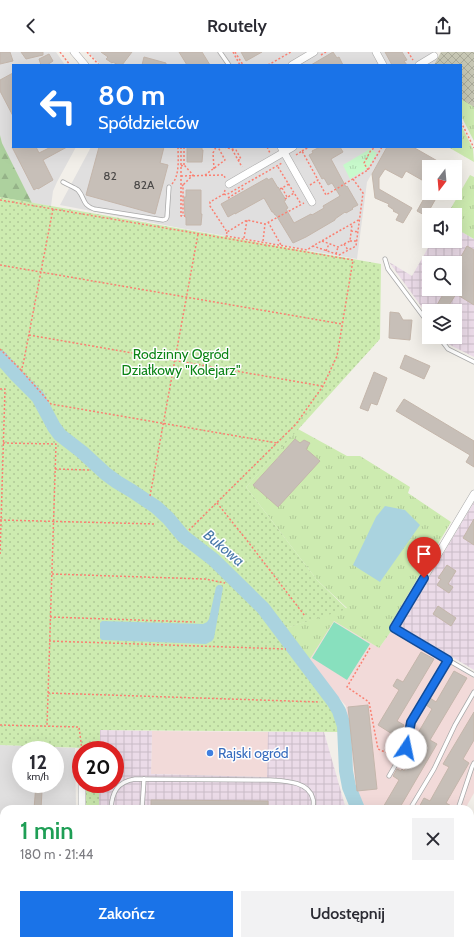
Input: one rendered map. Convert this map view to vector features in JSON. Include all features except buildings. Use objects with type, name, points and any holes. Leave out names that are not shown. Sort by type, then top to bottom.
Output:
[{"type":"street","points":[[74,52],[84,64]]},
{"type":"street","points":[[294,64],[314,52]]},
{"type":"street","points":[[376,52],[383,64]]},
{"type":"street","points":[[417,64],[434,56]]},
{"type":"street","points":[[227,185],[273,158],[283,149],[311,200]]},
{"type":"street","points":[[394,628],[474,494]]},
{"type":"street","points":[[82,793],[82,805]]},
{"type":"lane","points":[[220,52],[228,64]]},
{"type":"lane","points":[[63,182],[77,190],[85,203],[94,209],[163,220],[167,217],[169,187]]},
{"type":"lane","points":[[385,259],[388,269],[422,315]]},
{"type":"lane","points":[[444,344],[448,349],[474,362]]},
{"type":"lane","points":[[394,628],[474,675]]},
{"type":"lane","points":[[389,776],[406,748],[411,722],[448,660]]},
{"type":"lane","points":[[412,805],[434,769],[455,725],[474,692]]},
{"type":"lane","points":[[459,805],[474,763]]},
{"type":"lane","points":[[112,805],[114,792],[120,785],[126,780],[135,779],[289,781],[300,784],[306,789],[310,793],[313,800],[313,805]]},
{"type":"lane","points":[[142,805],[144,779]]},
{"type":"path","points":[[60,52],[69,64]]},
{"type":"path","points":[[87,52],[98,64]]},
{"type":"path","points":[[234,52],[240,64]]},
{"type":"path","points":[[234,52],[242,64]]},
{"type":"path","points":[[270,64],[291,52]]},
{"type":"path","points":[[408,52],[417,64]]},
{"type":"path","points":[[462,124],[474,148]]},
{"type":"path","points":[[179,148],[181,152],[184,216]]},
{"type":"path","points":[[169,187],[175,181],[178,167],[179,148]]},
{"type":"path","points":[[184,148],[184,165],[193,176]]},
{"type":"path","points":[[214,169],[214,153],[216,148]]},
{"type":"path","points":[[205,175],[225,160],[218,148]]},
{"type":"path","points":[[232,148],[236,150],[241,158],[238,160],[232,148]]},
{"type":"path","points":[[268,148],[301,204]]},
{"type":"path","points":[[225,195],[228,198],[288,159],[308,148]]},
{"type":"path","points":[[368,170],[364,163],[371,150],[374,148]]},
{"type":"path","points":[[302,152],[326,195],[368,170],[381,148]]},
{"type":"path","points":[[181,176],[224,175],[227,185],[225,195]]},
{"type":"path","points":[[182,186],[193,176]]},
{"type":"path","points":[[313,246],[339,255],[356,246],[363,193],[353,179]]},
{"type":"path","points":[[304,188],[318,180]]},
{"type":"path","points":[[289,184],[281,189],[286,198],[294,193]]},
{"type":"path","points":[[243,188],[210,202],[210,206],[227,232],[226,236],[307,250],[360,219]]},
{"type":"path","points":[[0,200],[353,260],[337,356],[323,386],[296,424],[189,530]]},
{"type":"path","points":[[227,232],[247,220],[265,224],[311,200]]},
{"type":"path","points":[[21,370],[53,209]]},
{"type":"path","points":[[244,239],[247,220]]},
{"type":"path","points":[[268,222],[282,246]]},
{"type":"path","points":[[262,242],[265,224]]},
{"type":"path","points":[[350,241],[352,224]]},
{"type":"path","points":[[351,231],[358,232]]},
{"type":"path","points":[[150,496],[198,234]]},
{"type":"path","points":[[322,241],[338,247],[350,241],[357,241]]},
{"type":"path","points":[[326,251],[329,244]]},
{"type":"path","points":[[344,244],[348,250]]},
{"type":"path","points":[[336,254],[338,247]]},
{"type":"path","points":[[0,265],[342,324]]},
{"type":"path","points":[[29,335],[323,386]]},
{"type":"path","points":[[0,349],[51,404],[277,443]]},
{"type":"path","points":[[0,389],[5,389],[2,442],[0,556]]},
{"type":"path","points":[[2,442],[56,444],[47,726]]},
{"type":"path","points":[[55,469],[89,470]]},
{"type":"path","points":[[216,503],[305,616]]},
{"type":"path","points":[[1,520],[156,524]]},
{"type":"path","points":[[52,574],[204,579],[225,583]]},
{"type":"path","points":[[50,617],[196,622]]},
{"type":"path","points":[[49,641],[286,649]]},
{"type":"path","points":[[370,648],[347,687],[370,702],[378,749],[399,759]]},
{"type":"path","points":[[48,693],[320,702]]},
{"type":"path","points":[[0,725],[80,727],[81,741]]},
{"type":"shaded area","points":[[0,52],[56,52],[64,64],[12,64],[12,148],[75,148],[53,191],[51,206],[32,203],[2,143],[0,135]]},
{"type":"shaded area","points":[[88,52],[432,52],[437,60],[435,64],[100,64]]},
{"type":"shaded area","points":[[441,52],[474,52],[474,108],[462,101],[462,64],[435,64]]},
{"type":"shaded area","points":[[90,148],[386,148],[367,182],[357,259],[60,205]]},
{"type":"shaded area","points":[[462,232],[474,239],[474,357],[448,344],[462,344],[462,304],[422,304],[422,307],[389,262],[412,276],[422,258],[422,296],[462,296],[462,256],[423,256],[428,248],[462,248]]},
{"type":"shaded area","points":[[474,502],[474,670],[400,626]]},
{"type":"shaded area","points":[[334,621],[379,648],[392,630],[474,678],[474,793],[467,805],[362,805],[357,797],[346,706],[308,662]]},
{"type":"shaded area","points":[[100,730],[152,731],[151,774],[267,777],[268,732],[324,732],[345,805],[99,805],[99,793],[124,793],[124,741],[100,741]]},
{"type":"shaded area","name":"Rajski ogród","points":[[152,731],[268,732],[268,777],[151,774]]},
{"type":"shaded area","points":[[0,745],[12,745],[12,793],[64,793],[64,748],[72,748],[72,793],[76,793],[76,805],[0,805]]},
{"type":"green space","points":[[462,100],[474,107],[474,141],[462,118]]},
{"type":"green space","points":[[462,127],[473,149],[474,162],[450,148],[462,148]]},
{"type":"green space","points":[[0,135],[2,143],[32,203],[0,197]]},
{"type":"green space","points":[[370,149],[377,153],[368,168],[350,179],[343,165]]},
{"type":"green space","points":[[470,175],[474,177],[474,239],[462,232],[462,208],[451,208],[456,200],[462,200],[462,189]]},
{"type":"green space","name":"Rodzinny Ogród Działkowy \"Kolejarz\"","points":[[0,197],[381,264],[380,339],[246,487],[317,580],[347,609],[283,629],[261,600],[222,563],[187,536],[164,510],[156,503],[114,476],[59,427],[43,400],[0,353]]},
{"type":"green space","points":[[0,364],[34,402],[49,430],[110,484],[158,514],[186,544],[215,565],[254,603],[335,709],[341,732],[100,730],[100,741],[72,741],[72,748],[64,747],[64,741],[12,741],[12,745],[0,745]]},
{"type":"green space","points":[[298,429],[347,456],[360,456],[410,487],[408,493],[451,522],[390,625],[392,630],[379,648],[334,621],[308,662],[283,629],[347,608],[317,580],[246,487]]},
{"type":"green space","points":[[334,622],[370,644],[347,680],[312,658]]},
{"type":"green space","points":[[84,793],[99,793],[99,805],[85,805]]},
{"type":"water","points":[[385,506],[405,510],[420,525],[380,582],[353,565],[376,517]]},
{"type":"water","points":[[221,585],[223,588],[214,638],[206,644],[102,640],[100,638],[100,623],[102,621],[203,624],[209,619],[216,587]]},
{"type":"waterway","name":"Bukowa","points":[[0,357],[38,397],[60,435],[82,452],[106,474],[156,507],[168,518],[183,536],[214,560],[263,608],[339,711],[344,726],[346,771],[349,787],[356,805]]},
{"type":"place","name":"Rajski ogród","points":[[210,753]]},
{"type":"route","points":[[406,748],[411,722],[448,660],[394,628],[424,578]]}]
